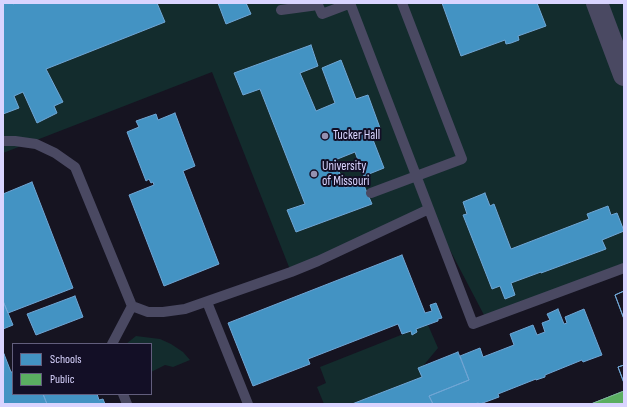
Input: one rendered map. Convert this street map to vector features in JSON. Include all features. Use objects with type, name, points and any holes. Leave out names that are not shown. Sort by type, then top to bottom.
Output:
[{"type":"street","points":[[597,3],[624,75]]},
{"type":"lane","points":[[281,10],[318,5],[322,14],[350,3],[474,324],[624,268]]},
{"type":"lane","points":[[371,193],[462,159],[402,3]]},
{"type":"lane","points":[[3,141],[36,144],[55,153],[75,167],[132,306],[148,312],[163,312],[185,309],[207,302],[318,261],[429,210]]},
{"type":"lane","points":[[207,302],[248,404]]},
{"type":"lane","points":[[113,343],[132,306]]},
{"type":"green space","points":[[3,3],[624,3],[624,267],[484,315],[429,210],[291,272],[212,72],[3,153]]},
{"type":"green space","points":[[428,325],[438,348],[423,366],[418,368],[422,377],[352,404],[324,404],[317,387],[326,383],[320,367],[411,331],[412,334],[417,332],[416,329]]},
{"type":"green space","points":[[136,336],[160,339],[183,352],[190,360],[173,367],[165,365],[152,372],[152,343],[127,343]]},
{"type":"building: Schools","points":[[3,3],[157,3],[165,22],[46,69],[63,102],[54,106],[57,113],[37,123],[23,92],[14,96],[19,108],[3,114]]},
{"type":"building: Schools","points":[[218,3],[246,3],[251,14],[226,24]]},
{"type":"building: Schools","points":[[442,3],[537,3],[546,26],[518,36],[519,40],[511,43],[506,44],[505,40],[461,56]]},
{"type":"building: Schools","name":"Tucker Hall","points":[[311,45],[318,66],[300,73],[316,111],[335,103],[322,68],[341,60],[356,99],[368,95],[380,128],[370,132],[384,168],[364,176],[355,152],[335,160],[345,188],[362,181],[372,204],[296,232],[287,210],[305,204],[260,89],[243,95],[234,73]]},
{"type":"building: Schools","points":[[175,113],[195,166],[183,171],[219,264],[164,286],[129,195],[154,185],[149,179],[146,181],[127,132],[139,127],[136,121],[156,114],[158,120]]},
{"type":"building: Schools","points":[[32,182],[73,288],[8,313],[3,301],[3,194]]},
{"type":"building: Schools","points":[[485,193],[490,206],[494,204],[511,249],[589,219],[587,214],[608,206],[611,215],[617,213],[624,231],[602,240],[606,249],[511,283],[515,295],[505,299],[500,286],[492,289],[463,215],[467,214],[463,202]]},
{"type":"building: Schools","points":[[402,255],[425,313],[432,311],[430,305],[436,303],[442,318],[438,319],[438,321],[416,329],[417,332],[412,335],[411,331],[402,334],[398,324],[308,359],[310,364],[253,386],[228,323]]},
{"type":"building: Schools","points":[[624,291],[624,319],[615,295]]},
{"type":"building: Schools","points":[[624,291],[624,319],[615,295]]},
{"type":"building: Schools","points":[[75,296],[83,317],[36,335],[27,314]]},
{"type":"building: Schools","points":[[3,301],[13,325],[3,329]]},
{"type":"building: Schools","points":[[558,309],[564,324],[567,323],[565,317],[584,309],[602,355],[583,362],[582,360],[545,375],[545,377],[498,394],[499,397],[480,404],[433,404],[429,396],[469,380],[460,356],[480,348],[483,357],[514,345],[510,334],[533,325],[537,335],[545,332],[542,323],[550,320],[547,314]]},
{"type":"building: Schools","points":[[458,352],[469,380],[429,396],[433,404],[352,404],[422,377],[418,368]]},
{"type":"building: Schools","points":[[4,354],[12,372],[12,395],[43,395],[47,404],[3,404]]},
{"type":"building: Schools","points":[[624,365],[624,383],[618,367]]},
{"type":"building: Schools","points":[[624,365],[624,383],[618,367]]},
{"type":"building: Schools","points":[[624,391],[624,404],[591,404]]},
{"type":"building: Schools","points":[[43,395],[97,395],[99,400],[103,399],[105,404],[47,404]]},
{"type":"building: Public","points":[[624,391],[624,404],[591,404]]},
{"type":"place","name":"Tucker Hall","points":[[325,136]]},
{"type":"place","name":"University of Missouri","points":[[314,174]]}]
